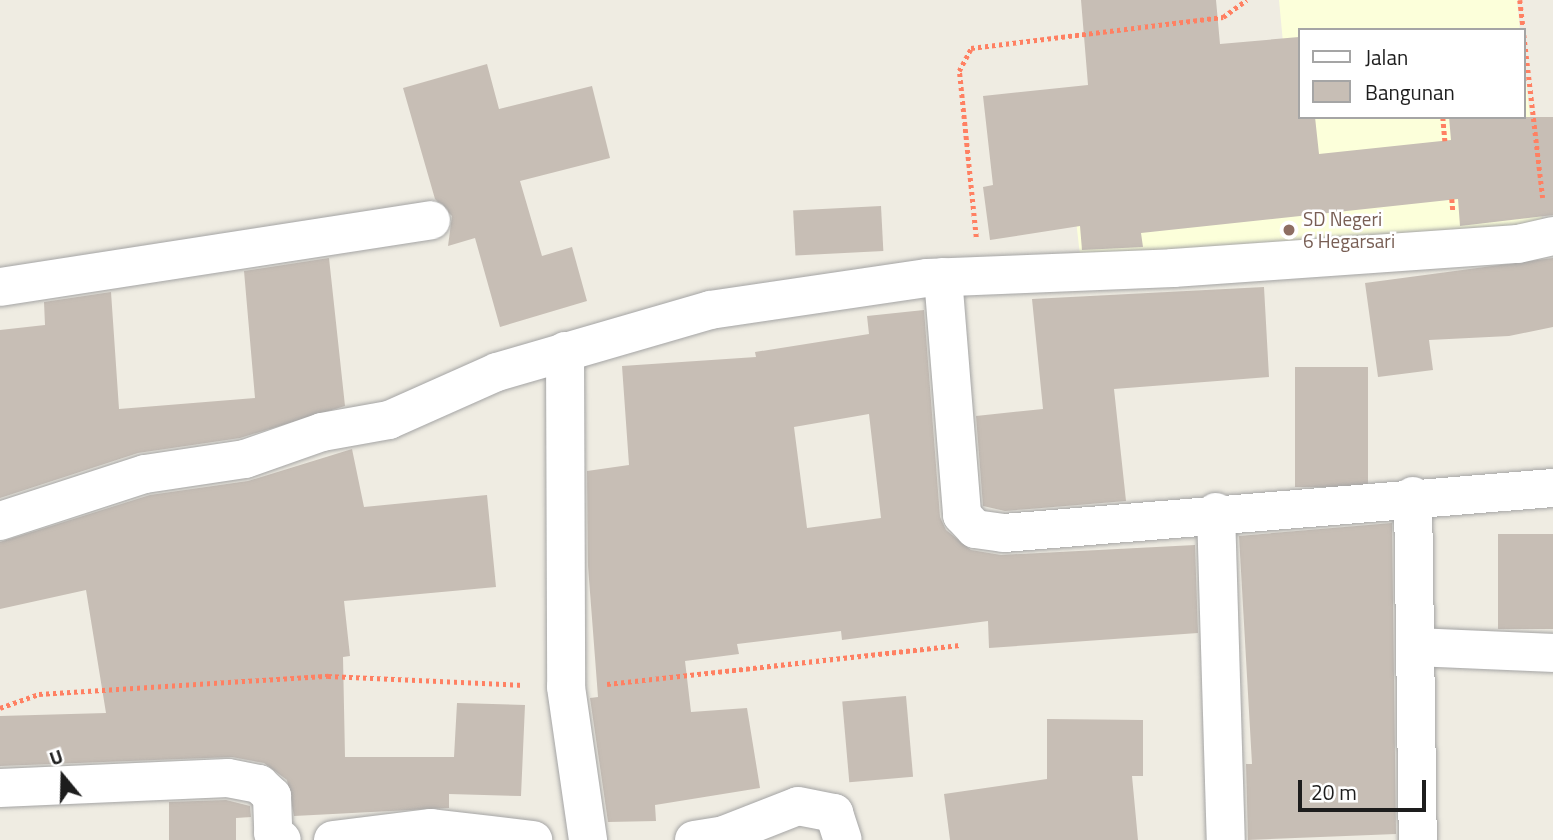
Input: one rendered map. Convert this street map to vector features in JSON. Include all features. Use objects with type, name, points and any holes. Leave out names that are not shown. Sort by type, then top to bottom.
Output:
[{"type":"street","points":[[0,287],[431,219]]},
{"type":"street","points":[[0,521],[145,474],[245,459],[323,432],[389,420],[497,372],[710,310],[961,276],[1173,268],[1550,237]]},
{"type":"street","points":[[961,276],[962,515],[975,530],[1004,533],[1216,512],[1553,488]]},
{"type":"street","points":[[565,351],[566,687],[589,840]]},
{"type":"street","points":[[1413,496],[1418,840]]},
{"type":"street","points":[[1216,512],[1226,840]]},
{"type":"street","points":[[1416,647],[1553,653]]},
{"type":"street","points":[[0,788],[229,778],[259,783],[272,796],[273,833],[282,840]]},
{"type":"street","points":[[694,840],[724,835],[798,806],[835,813],[843,840]]},
{"type":"street","points":[[333,840],[431,828],[533,840]]},
{"type":"path","points":[[961,276],[959,71],[971,48],[1223,17],[1245,0]]},
{"type":"path","points":[[1520,0],[1524,28]]},
{"type":"path","points":[[1525,40],[1550,237]]},
{"type":"path","points":[[1443,119],[1445,141]]},
{"type":"path","points":[[0,708],[39,694],[328,677],[566,687],[960,645]]},
{"type":"shaded area","points":[[1279,0],[1517,0],[1520,28],[1298,28],[1298,119],[1525,119],[1525,73],[1543,230],[1081,264],[1071,177],[1285,64]]},
{"type":"building","points":[[1081,0],[1216,0],[1220,44],[1298,37],[1298,119],[1315,119],[1319,154],[1451,140],[1449,119],[1553,117],[1553,215],[1460,226],[1458,199],[1141,233],[1143,247],[1082,250],[1080,226],[990,240],[983,187],[993,185],[983,96],[1088,85]]},
{"type":"building","points":[[487,64],[499,109],[592,86],[610,158],[520,181],[542,256],[572,247],[587,301],[500,327],[475,238],[448,246],[452,216],[435,199],[403,88]]},
{"type":"building","points":[[881,206],[883,251],[795,256],[793,211]]},
{"type":"building","points":[[329,258],[345,406],[240,438],[138,453],[0,498],[0,330],[45,325],[44,302],[111,292],[119,409],[255,398],[244,271]]},
{"type":"building","points":[[1553,258],[1553,327],[1509,336],[1429,340],[1433,370],[1378,377],[1365,283]]},
{"type":"building","points":[[1264,287],[1269,377],[1114,389],[1126,501],[1005,511],[983,506],[976,416],[1043,409],[1032,299]]},
{"type":"building","points":[[924,310],[940,517],[946,530],[971,550],[1001,555],[1195,545],[1198,633],[989,648],[988,621],[842,640],[841,631],[737,644],[739,654],[685,661],[691,712],[747,708],[760,788],[655,805],[656,821],[608,822],[590,698],[598,697],[588,566],[587,471],[629,465],[622,366],[756,357],[755,352],[869,334],[867,316]],"holes":[[[869,414],[881,518],[807,528],[794,427]]]},
{"type":"building","points":[[1295,367],[1368,367],[1368,487],[1295,487]]},
{"type":"building","points":[[352,449],[364,507],[487,495],[496,587],[344,601],[350,656],[343,657],[345,757],[454,757],[457,703],[525,705],[521,796],[449,794],[449,808],[294,816],[287,780],[264,763],[232,757],[0,766],[0,716],[106,713],[86,590],[0,609],[0,542],[150,495],[248,481]]},
{"type":"building","points":[[1392,523],[1396,834],[1248,840],[1246,764],[1252,764],[1239,536]]},
{"type":"building","points":[[1498,534],[1553,534],[1553,629],[1498,629]]},
{"type":"building","points":[[906,696],[913,777],[849,782],[842,702]]},
{"type":"building","points":[[1047,719],[1143,720],[1143,776],[1132,776],[1138,840],[950,840],[944,794],[1047,779]]},
{"type":"building","points":[[226,800],[250,806],[251,817],[236,818],[236,840],[169,840],[169,802]]},
{"type":"place","name":"SD Negeri 6 Hegarsari","points":[[1289,230]]}]
